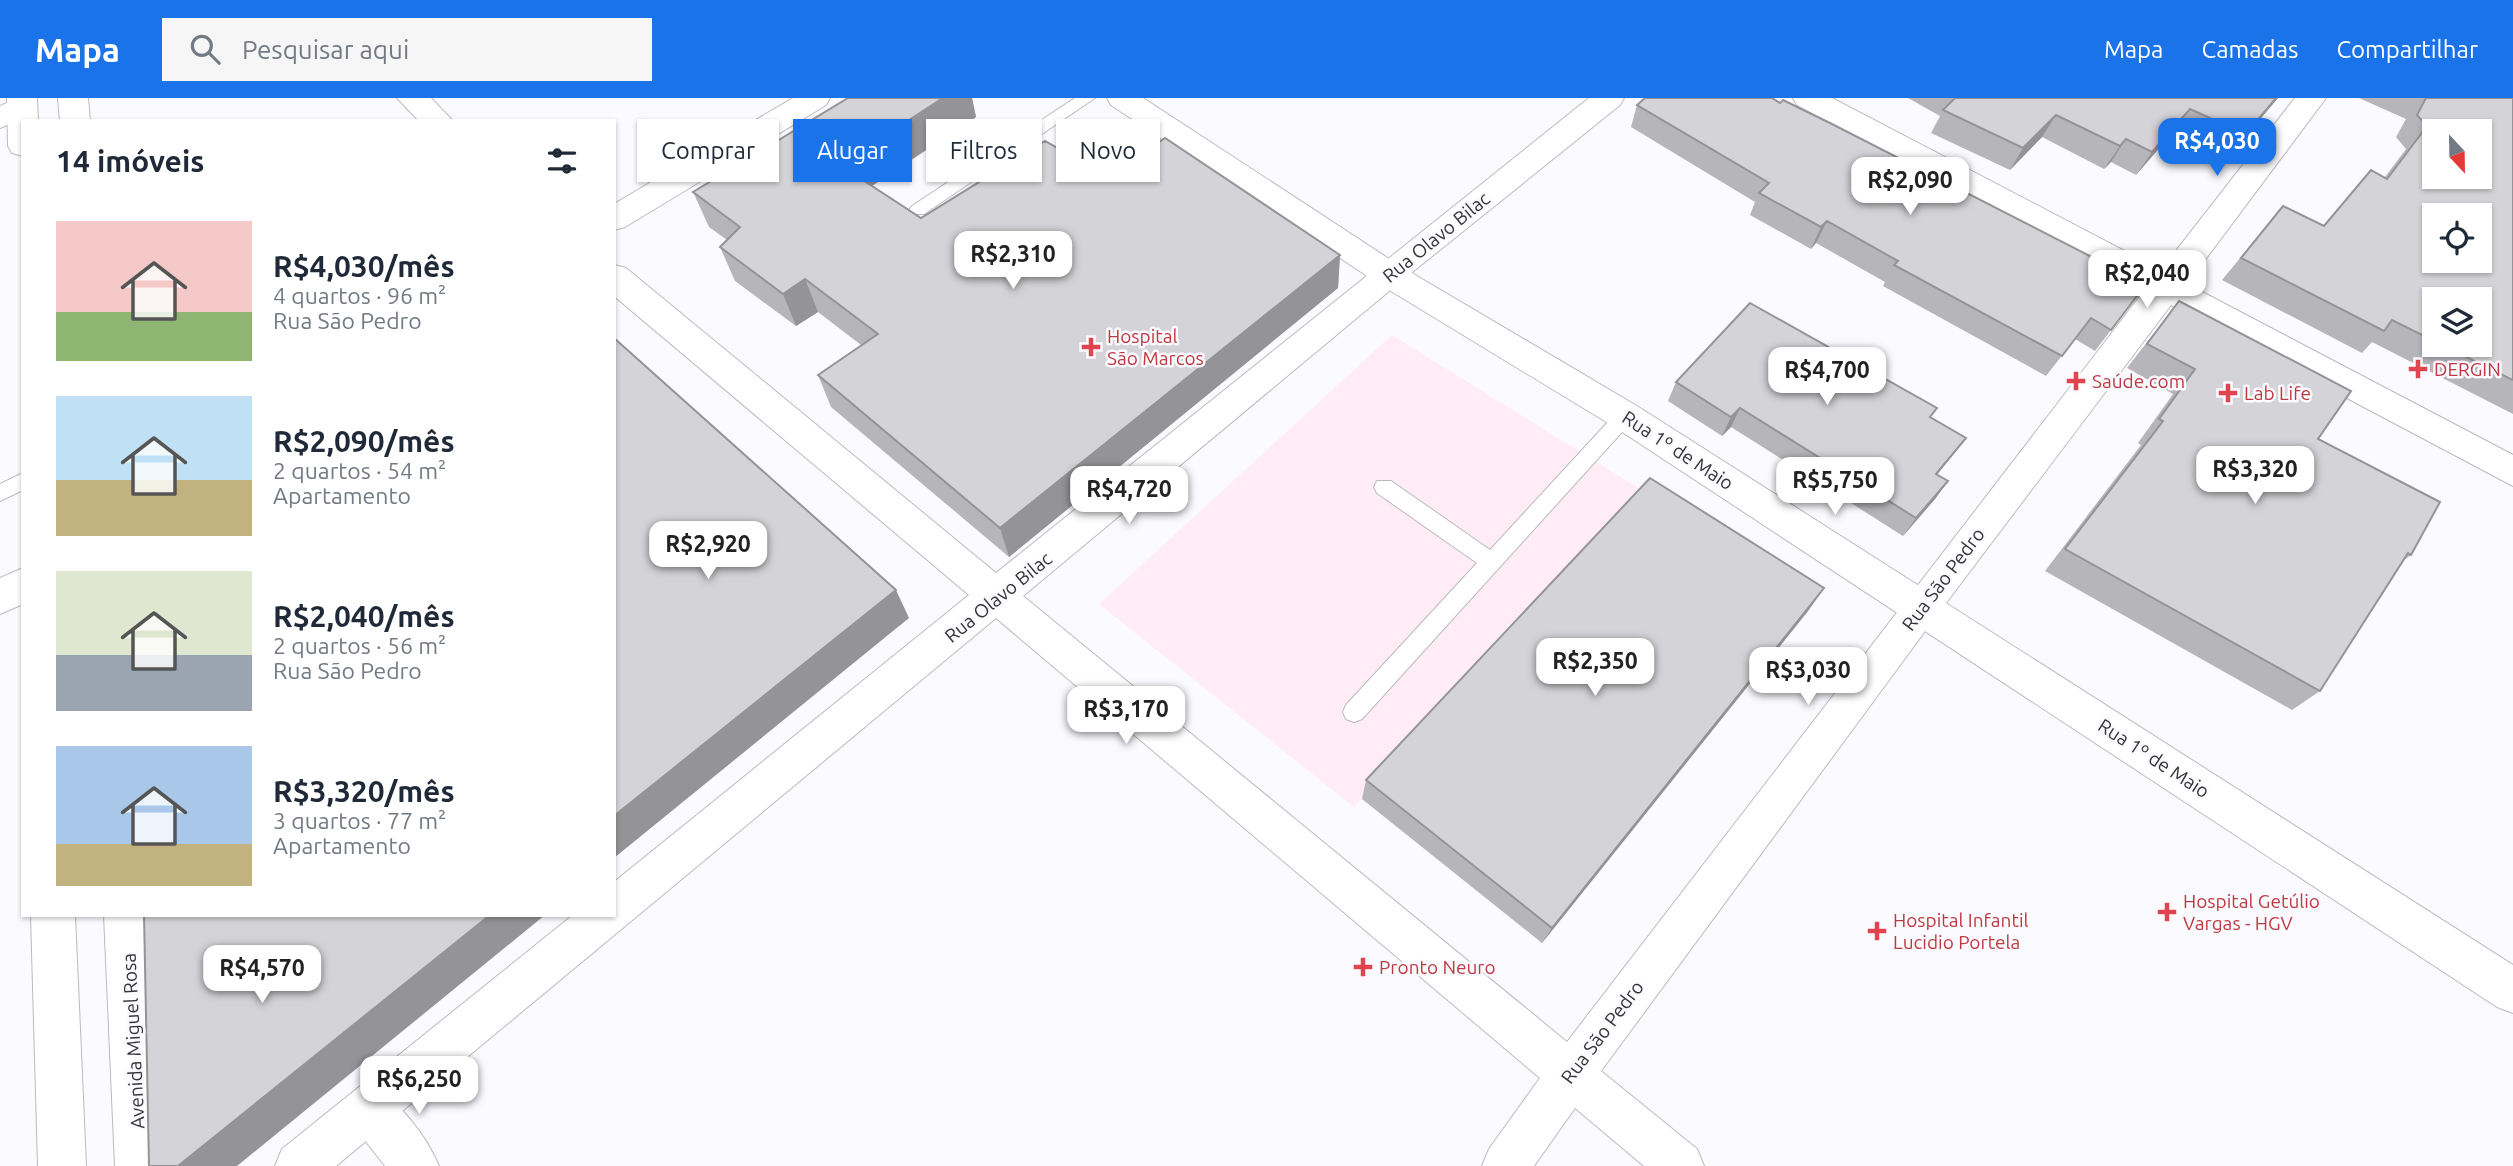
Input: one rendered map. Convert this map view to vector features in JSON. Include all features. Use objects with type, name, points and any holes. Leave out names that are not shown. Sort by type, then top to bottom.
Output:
[{"type":"street","points":[[73,98],[75,119]]},
{"type":"street","points":[[412,98],[436,119]]},
{"type":"street","points":[[616,218],[815,98]]},
{"type":"street","name":"Rua 1º de Maio","points":[[1122,98],[1388,275],[1625,416],[2513,991]]},
{"type":"street","name":"Rua Olavo Bilac","points":[[616,907],[1388,275],[1609,98]]},
{"type":"street","points":[[1808,98],[2513,472]]},
{"type":"street","name":"Rua São Pedro","points":[[1506,1166],[1570,1074],[1921,607],[2311,98]]},
{"type":"street","points":[[14,108],[21,138]]},
{"type":"street","points":[[616,278],[996,598],[1680,1166]]},
{"type":"street","points":[[0,598],[21,585]]},
{"type":"street","points":[[53,917],[62,1166]]},
{"type":"street","name":"Avenida Miguel Rosa","points":[[126,917],[139,1166]]},
{"type":"street","points":[[299,1166],[605,917]]},
{"type":"street","points":[[369,1109],[415,1166]]},
{"type":"lane","points":[[918,210],[1087,98]]},
{"type":"lane","points":[[1354,712],[1625,416]]},
{"type":"lane","points":[[0,493],[21,482]]},
{"type":"lane","points":[[1384,486],[1491,562]]},
{"type":"shaded area","points":[[1392,335],[1648,494],[1354,807],[1099,604]]},
{"type":"building","points":[[848,98],[943,98],[911,119],[813,119]]},
{"type":"building","points":[[1645,98],[1772,98],[1780,103],[1783,100],[2125,274],[2123,277],[2143,288],[2111,330],[2091,318],[2062,356],[1894,265],[1898,261],[1827,221],[1821,227],[1759,193],[1769,183],[1637,105]]},
{"type":"building","points":[[1955,98],[2276,98],[2246,134],[2190,109],[2152,152],[2126,139],[2120,146],[2056,115],[2023,148],[1943,110]]},
{"type":"building","points":[[2426,98],[2513,98],[2513,380],[2466,357],[2492,357],[2492,287],[2422,287],[2422,335],[2392,320],[2384,331],[2241,258],[2283,206],[2324,226],[2371,170],[2387,179],[2422,133],[2422,189],[2492,189],[2492,119],[2422,120],[2417,115]]},
{"type":"building","points":[[793,131],[793,182],[866,182],[921,218],[979,182],[1042,182],[1042,143],[1045,141],[1056,147],[1056,182],[1160,182],[1160,141],[1165,138],[1340,255],[1000,528],[818,375],[878,334],[805,279],[783,294],[720,247],[740,227],[693,192],[709,182],[779,182],[779,140]]},
{"type":"building","points":[[2179,301],[2351,391],[2318,439],[2440,502],[2411,555],[2408,553],[2320,691],[2065,549],[2163,421],[2159,419],[2195,369],[2147,344]]},
{"type":"building","points":[[1750,303],[1937,408],[1930,417],[1966,438],[1936,474],[1948,481],[1916,518],[1740,408],[1731,417],[1676,382]]},
{"type":"building","points":[[616,340],[896,590],[616,814]]},
{"type":"building","points":[[1650,478],[1824,588],[1552,928],[1366,780]]},
{"type":"building","points":[[144,917],[488,917],[178,1166],[149,1166]]},
{"type":"place","name":"Hospital São Marcos","points":[[1091,347]]},
{"type":"place","name":"DERGIN","points":[[2418,369]]},
{"type":"place","name":"Saúde.com","points":[[2076,381]]},
{"type":"place","name":"Lab Life","points":[[2228,393]]},
{"type":"place","name":"Hospital Getúlio Vargas - HGV","points":[[2167,912]]},
{"type":"place","name":"Hospital Infantil Lucidio Portela","points":[[1877,931]]},
{"type":"place","name":"Pronto Neuro","points":[[1363,967]]}]
